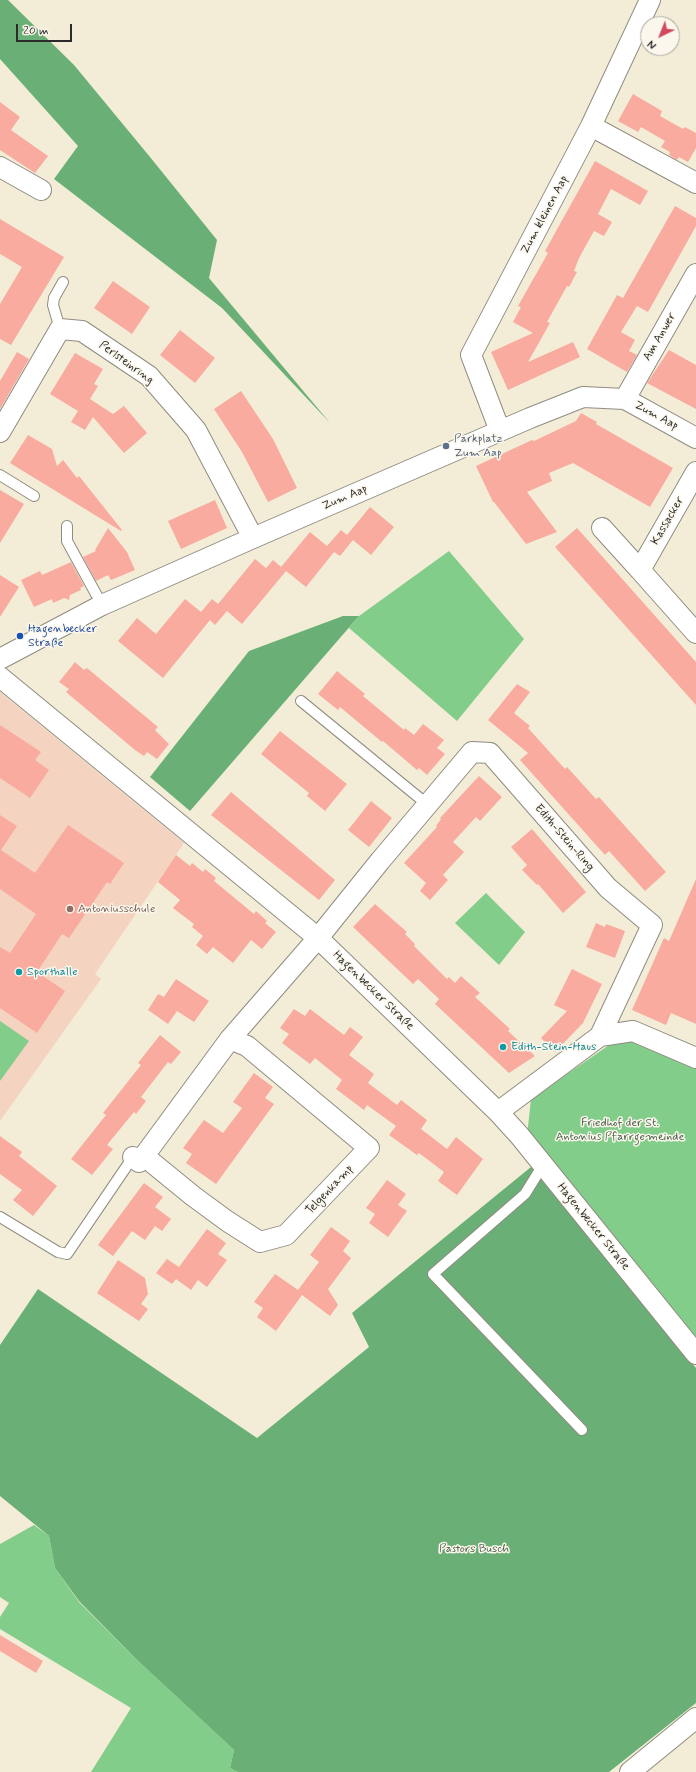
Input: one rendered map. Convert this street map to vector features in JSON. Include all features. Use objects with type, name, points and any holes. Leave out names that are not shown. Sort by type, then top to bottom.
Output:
[{"type":"street","name":"Zum kleinen Aap","points":[[500,431],[471,355],[591,126],[650,0]]},
{"type":"street","points":[[591,126],[696,183]]},
{"type":"street","points":[[0,167],[41,190]]},
{"type":"street","name":"Am Anwer","points":[[625,399],[696,274]]},
{"type":"street","points":[[0,432],[60,329]]},
{"type":"street","name":"Perlsteinring","points":[[60,329],[82,331],[149,376],[196,430],[252,538]]},
{"type":"street","name":"Zum Aap","points":[[2,652],[102,605],[252,538],[500,431],[583,397],[625,399],[696,438]]},
{"type":"street","name":"Kassacker","points":[[640,570],[696,472]]},
{"type":"street","points":[[602,528],[696,633]]},
{"type":"street","name":"Hagenbecker Straße","points":[[0,677],[318,938],[498,1112],[543,1165],[696,1354]]},
{"type":"street","name":"Edith-Stein-Ring","points":[[318,938],[380,860],[472,752],[490,753],[608,888],[652,925],[600,1036],[498,1112]]},
{"type":"street","points":[[138,1157],[230,1039],[318,938]]},
{"type":"street","points":[[600,1036],[633,1031],[696,1058]]},
{"type":"street","name":"Telgenkamp","points":[[138,1157],[227,1221],[260,1242],[286,1235],[369,1148],[247,1046],[230,1039]]},
{"type":"street","points":[[630,1772],[696,1718]]},
{"type":"lane","points":[[60,329],[53,305],[54,298],[63,282]]},
{"type":"lane","points":[[0,475],[34,496]]},
{"type":"lane","points":[[67,526],[67,541],[102,605]]},
{"type":"lane","points":[[301,700],[428,805]]},
{"type":"lane","points":[[0,1217],[58,1252],[67,1254],[138,1157]]},
{"type":"lane","points":[[543,1165],[525,1194],[433,1274],[582,1430]]},
{"type":"shaded area","name":"Antoniusschule","points":[[0,692],[184,843],[95,974],[101,979],[0,1121]]},
{"type":"green space","points":[[0,0],[8,0],[74,65],[217,240],[209,278],[330,423],[222,308],[54,179],[78,146],[0,59]]},
{"type":"green space","points":[[449,551],[524,639],[457,721],[349,628],[359,616]]},
{"type":"green space","points":[[343,616],[359,616],[190,811],[150,777],[249,651]]},
{"type":"green space","points":[[486,893],[525,932],[499,965],[455,923]]},
{"type":"green space","points":[[0,1021],[29,1041],[0,1081]]},
{"type":"green space","name":"Friedhof der St. Antonius Pfarrgemeinde","points":[[635,1040],[696,1066],[696,1340],[527,1136],[531,1099],[612,1043]]},
{"type":"green space","name":"Pastors Busch","points":[[531,1167],[696,1368],[696,1703],[609,1772],[238,1772],[230,1768],[234,1750],[137,1660],[79,1601],[55,1568],[49,1536],[0,1496],[0,1345],[38,1289],[257,1438],[369,1347],[352,1313]]},
{"type":"green space","points":[[34,1525],[49,1536],[55,1568],[79,1602],[137,1660],[234,1750],[230,1768],[238,1772],[91,1772],[131,1708],[0,1629],[0,1617],[9,1603],[0,1597],[0,1544]]},
{"type":"building","points":[[633,94],[662,111],[660,116],[683,129],[685,127],[696,133],[696,148],[688,162],[679,157],[677,160],[669,155],[670,152],[661,147],[665,141],[641,127],[638,132],[618,121]]},
{"type":"building","points":[[0,102],[20,117],[11,130],[48,156],[35,173],[0,150]]},
{"type":"building","points":[[595,161],[648,191],[640,205],[611,189],[598,214],[612,222],[604,236],[594,231],[579,258],[574,271],[577,272],[569,287],[567,286],[547,322],[550,323],[528,362],[573,342],[580,357],[508,390],[491,352],[533,333],[513,322],[521,307],[518,306],[548,253],[545,251]]},
{"type":"building","points":[[675,206],[696,218],[696,226],[648,312],[637,306],[621,332],[635,340],[629,351],[637,355],[627,372],[587,349],[617,295],[623,298]]},
{"type":"building","points":[[0,219],[64,257],[11,345],[0,339],[0,304],[22,267],[0,254]]},
{"type":"building","points":[[113,281],[150,307],[132,334],[94,308]]},
{"type":"building","points":[[180,330],[215,358],[195,383],[160,355]]},
{"type":"building","points":[[669,350],[696,365],[696,409],[647,383]]},
{"type":"building","points":[[17,352],[29,359],[0,409],[0,381]]},
{"type":"building","points":[[75,353],[103,369],[94,384],[98,386],[90,399],[113,414],[124,406],[147,433],[124,453],[93,417],[85,430],[71,422],[78,411],[50,394]]},
{"type":"building","points":[[241,391],[273,439],[297,488],[268,502],[242,452],[214,409]]},
{"type":"building","points":[[581,413],[597,422],[596,424],[673,468],[650,507],[573,463],[549,473],[552,481],[527,492],[557,532],[526,544],[493,502],[476,466],[576,421]]},
{"type":"building","points":[[28,435],[52,449],[57,466],[63,460],[77,478],[79,476],[122,530],[121,531],[10,463]]},
{"type":"building","points":[[0,490],[24,504],[0,543]]},
{"type":"building","points":[[215,500],[227,528],[181,549],[168,521]]},
{"type":"building","points":[[370,507],[394,527],[371,555],[347,535]]},
{"type":"building","points":[[108,528],[127,552],[135,570],[111,580],[108,575],[96,581],[83,557],[96,551],[95,550]]},
{"type":"building","points":[[577,528],[696,662],[696,705],[555,547]]},
{"type":"building","points":[[341,530],[353,540],[340,556],[334,552],[306,587],[281,567],[310,532],[327,546]]},
{"type":"building","points":[[255,559],[266,568],[273,560],[286,571],[242,624],[227,611],[215,625],[210,620],[163,678],[118,641],[137,618],[156,634],[185,599],[201,612],[212,599],[218,604]]},
{"type":"building","points":[[71,562],[84,586],[80,588],[81,590],[70,595],[69,600],[64,598],[53,603],[52,599],[34,607],[21,580],[40,571],[42,575]]},
{"type":"building","points":[[0,575],[19,587],[0,617]]},
{"type":"building","points":[[75,662],[84,670],[87,668],[158,727],[155,730],[169,744],[157,759],[147,752],[144,756],[135,750],[66,692],[69,689],[59,682]]},
{"type":"building","points":[[337,671],[365,694],[363,696],[404,730],[405,728],[414,735],[423,724],[444,740],[437,748],[445,754],[427,775],[419,768],[417,770],[340,707],[338,710],[318,694]]},
{"type":"building","points":[[517,684],[530,692],[514,713],[530,726],[528,728],[565,769],[567,767],[596,799],[599,797],[666,872],[645,891],[609,851],[605,855],[520,760],[528,753],[488,720]]},
{"type":"building","points":[[0,725],[41,752],[35,760],[49,770],[30,798],[0,778]]},
{"type":"building","points":[[280,731],[347,784],[325,811],[307,796],[309,793],[261,754]]},
{"type":"building","points":[[479,776],[502,797],[480,821],[476,817],[453,842],[464,852],[443,875],[448,880],[430,900],[420,891],[426,883],[404,863],[437,827],[436,826],[441,819],[440,818]]},
{"type":"building","points":[[231,792],[335,880],[319,900],[211,815]]},
{"type":"building","points":[[371,801],[392,818],[369,847],[348,830]]},
{"type":"building","points":[[0,815],[17,826],[1,850],[35,873],[68,825],[124,863],[110,884],[107,882],[69,938],[62,934],[37,972],[65,991],[37,1033],[0,1008],[0,947],[10,953],[36,914],[0,889]]},
{"type":"building","points":[[532,829],[586,892],[563,913],[538,884],[537,885],[522,870],[527,865],[511,847]]},
{"type":"building","points":[[176,855],[190,866],[192,863],[203,872],[205,869],[216,878],[214,881],[254,914],[256,911],[267,921],[265,923],[276,932],[262,949],[251,940],[233,963],[213,947],[207,954],[196,945],[203,936],[192,927],[194,924],[173,908],[180,900],[158,882]]},
{"type":"building","points":[[696,879],[696,1024],[671,1013],[666,1025],[632,1010],[664,938],[669,941]]},
{"type":"building","points":[[375,904],[407,932],[405,934],[415,944],[414,946],[447,979],[449,977],[455,983],[461,976],[480,993],[475,997],[510,1029],[508,1031],[535,1056],[509,1073],[435,1004],[439,999],[418,979],[413,984],[353,927]]},
{"type":"building","points":[[596,923],[605,927],[606,924],[625,931],[615,958],[586,947]]},
{"type":"building","points":[[572,969],[602,984],[583,1023],[555,1052],[541,1038],[567,1011],[554,1005]]},
{"type":"building","points":[[176,979],[209,1001],[194,1022],[177,1011],[168,1024],[148,1010],[158,994],[164,997]]},
{"type":"building","points":[[294,1009],[305,1016],[310,1009],[344,1035],[350,1027],[363,1037],[349,1055],[374,1074],[368,1083],[397,1105],[401,1100],[427,1120],[421,1129],[447,1149],[456,1137],[483,1159],[457,1195],[438,1181],[444,1172],[419,1153],[417,1155],[389,1135],[396,1126],[367,1105],[364,1110],[336,1089],[342,1080],[315,1058],[310,1064],[282,1043],[289,1034],[280,1028]]},
{"type":"building","points":[[160,1035],[181,1052],[171,1064],[168,1062],[141,1097],[146,1101],[136,1114],[134,1112],[107,1145],[113,1149],[92,1175],[71,1159],[106,1115],[103,1113],[141,1065],[138,1063]]},
{"type":"building","points":[[254,1073],[273,1087],[265,1098],[274,1104],[216,1184],[186,1163],[192,1154],[183,1148],[204,1120],[223,1133],[242,1108],[233,1102]]},
{"type":"building","points":[[0,1136],[22,1152],[19,1156],[57,1186],[33,1216],[13,1200],[22,1190],[0,1174]]},
{"type":"building","points":[[387,1180],[406,1194],[398,1205],[407,1211],[388,1237],[369,1223],[375,1214],[366,1208]]},
{"type":"building","points":[[144,1183],[163,1197],[155,1207],[171,1219],[162,1231],[155,1226],[145,1240],[132,1231],[113,1256],[98,1245]]},
{"type":"building","points":[[331,1227],[350,1241],[343,1251],[351,1258],[328,1289],[338,1305],[330,1316],[302,1295],[276,1331],[257,1317],[263,1308],[254,1302],[275,1274],[298,1290],[319,1262],[310,1255]]},
{"type":"building","points":[[207,1229],[226,1243],[218,1254],[227,1260],[207,1287],[198,1280],[191,1290],[176,1279],[172,1284],[156,1273],[167,1259],[179,1267]]},
{"type":"building","points":[[118,1260],[145,1278],[148,1294],[141,1304],[148,1309],[139,1321],[97,1293]]},
{"type":"building","points":[[0,1635],[43,1661],[36,1673],[0,1651]]},
{"type":"place","name":"Parkplatz Zum Aap","points":[[446,446]]},
{"type":"place","name":"Hagenbecker Straße","points":[[20,636]]},
{"type":"place","name":"Antoniusschule","points":[[70,909]]},
{"type":"place","name":"Sporthalle","points":[[19,972]]},
{"type":"place","name":"Edith-Stein-Haus","points":[[503,1047]]}]
